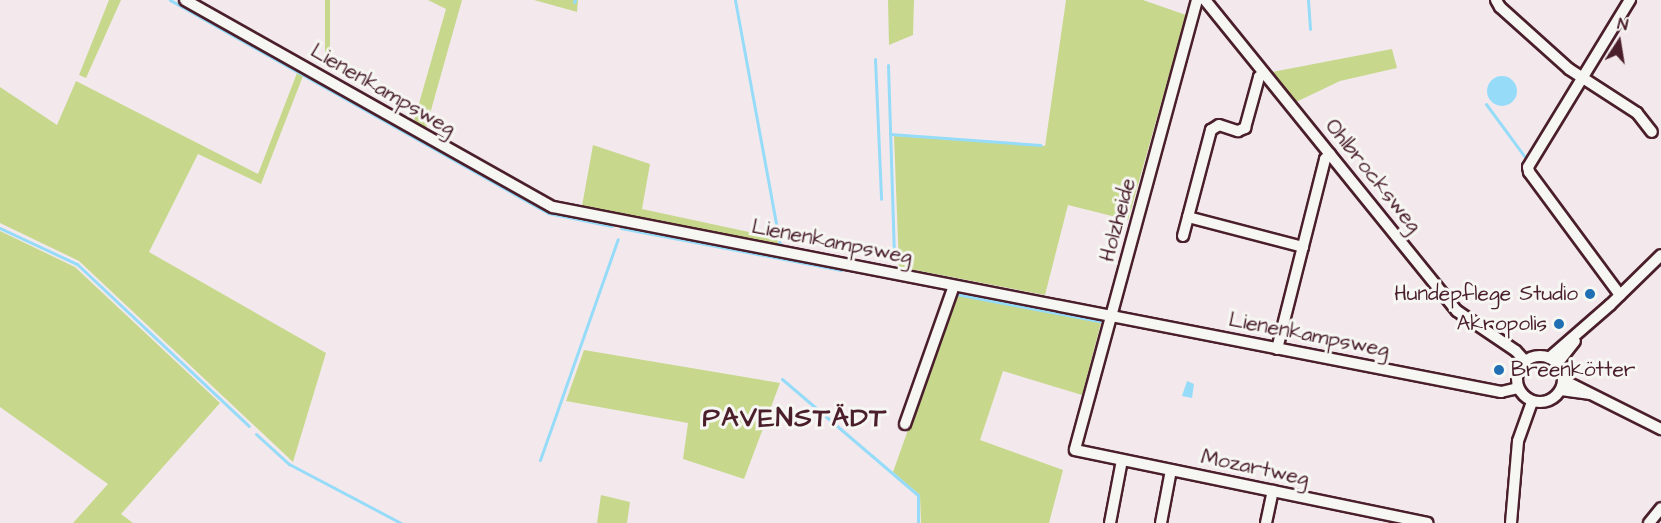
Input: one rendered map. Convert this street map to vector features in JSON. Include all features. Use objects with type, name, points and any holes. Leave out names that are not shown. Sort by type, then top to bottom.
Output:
[{"type":"street","name":"Lienenkampsweg","points":[[185,0],[553,207],[1501,392],[1518,388]]},
{"type":"street","name":"Holzheide","points":[[1075,450],[1197,0]]},
{"type":"street","name":"Ohlbrocksweg","points":[[1204,0],[1457,311],[1516,351],[1525,361]]},
{"type":"street","points":[[1496,0],[1500,7],[1582,79],[1637,113],[1652,132]]},
{"type":"street","points":[[1620,295],[1529,172],[1528,166],[1630,0]]},
{"type":"street","points":[[1183,236],[1211,130],[1219,125],[1238,130],[1245,128],[1260,77],[1264,73]]},
{"type":"street","points":[[1277,349],[1325,159],[1330,154]]},
{"type":"street","points":[[1188,217],[1303,247]]},
{"type":"street","points":[[1553,361],[1661,255]]},
{"type":"street","points":[[904,424],[954,286]]},
{"type":"street","points":[[1553,361],[1537,356],[1525,361],[1517,373],[1518,388],[1532,402],[1545,402],[1562,385]]},
{"type":"street","points":[[1553,361],[1562,385]]},
{"type":"street","points":[[1562,385],[1589,394],[1661,429]]},
{"type":"street","points":[[1511,523],[1518,441],[1532,402]]},
{"type":"street","name":"Mozartweg","points":[[1075,450],[1424,523]]},
{"type":"street","points":[[1110,523],[1122,460]]},
{"type":"street","points":[[1161,523],[1171,470]]},
{"type":"street","points":[[1266,523],[1273,491]]},
{"type":"street","points":[[1649,523],[1661,508]]},
{"type":"green space","points":[[109,0],[121,0],[86,78],[79,75]]},
{"type":"green space","points":[[325,0],[330,0],[330,63],[325,63]]},
{"type":"green space","points":[[428,0],[462,0],[426,128],[414,121],[446,9]]},
{"type":"green space","points":[[534,0],[578,0],[577,12],[570,10]]},
{"type":"green space","points":[[888,0],[914,0],[913,35],[889,45]]},
{"type":"green space","points":[[1066,0],[1143,0],[1186,15],[1128,220],[1068,205],[1045,295],[899,267],[894,136],[1045,146]]},
{"type":"green space","points":[[1392,49],[1397,68],[1340,81],[1296,102],[1272,72]]},
{"type":"green space","points":[[297,73],[303,76],[261,184],[198,154],[149,252],[326,353],[293,462],[79,261],[0,223],[0,87],[57,125],[76,81],[258,174]]},
{"type":"green space","points":[[593,145],[650,164],[642,209],[777,238],[778,245],[582,206]]},
{"type":"green space","points":[[0,231],[75,267],[220,403],[121,514],[133,523],[73,523],[108,484],[0,407]]},
{"type":"green space","points":[[956,295],[1101,323],[1082,395],[1003,371],[980,440],[1063,470],[1049,523],[921,523],[920,495],[893,472]]},
{"type":"green space","points":[[584,350],[780,383],[744,479],[683,459],[688,423],[566,401]]},
{"type":"green space","points":[[601,495],[630,502],[627,523],[597,523]]},
{"type":"water","points":[[1502,76],[1508,77],[1516,85],[1516,97],[1508,105],[1502,106],[1496,105],[1488,97],[1487,91],[1488,85],[1496,77]]},
{"type":"water","points":[[1187,381],[1194,384],[1192,398],[1182,396]]},
{"type":"waterway","points":[[170,0],[548,213],[612,226]]},
{"type":"waterway","points":[[735,0],[780,246],[778,246]]},
{"type":"waterway","points":[[1212,0],[1265,65]]},
{"type":"waterway","points":[[1308,0],[1310,29]]},
{"type":"waterway","points":[[875,59],[881,199]]},
{"type":"waterway","points":[[888,65],[894,260]]},
{"type":"waterway","points":[[1271,73],[1287,93]]},
{"type":"waterway","points":[[1486,104],[1525,157]]},
{"type":"waterway","points":[[890,134],[1041,145]]},
{"type":"waterway","points":[[0,228],[77,264],[249,426]]},
{"type":"waterway","points":[[621,228],[841,270]]},
{"type":"waterway","points":[[540,460],[618,239]]},
{"type":"waterway","points":[[1104,310],[1108,307],[1124,246]]},
{"type":"waterway","points":[[956,294],[1104,322],[1072,439]]},
{"type":"waterway","points":[[782,379],[918,495],[918,523]]},
{"type":"waterway","points":[[256,434],[289,464],[401,523]]},
{"type":"place","name":"Hundepflege Studio","points":[[1590,294]]},
{"type":"place","name":"Akropolis","points":[[1559,324]]},
{"type":"place","name":"Breenkötter","points":[[1499,370]]},
{"type":"district","name":"PAVENSTÄDT","points":[[795,419]]}]
